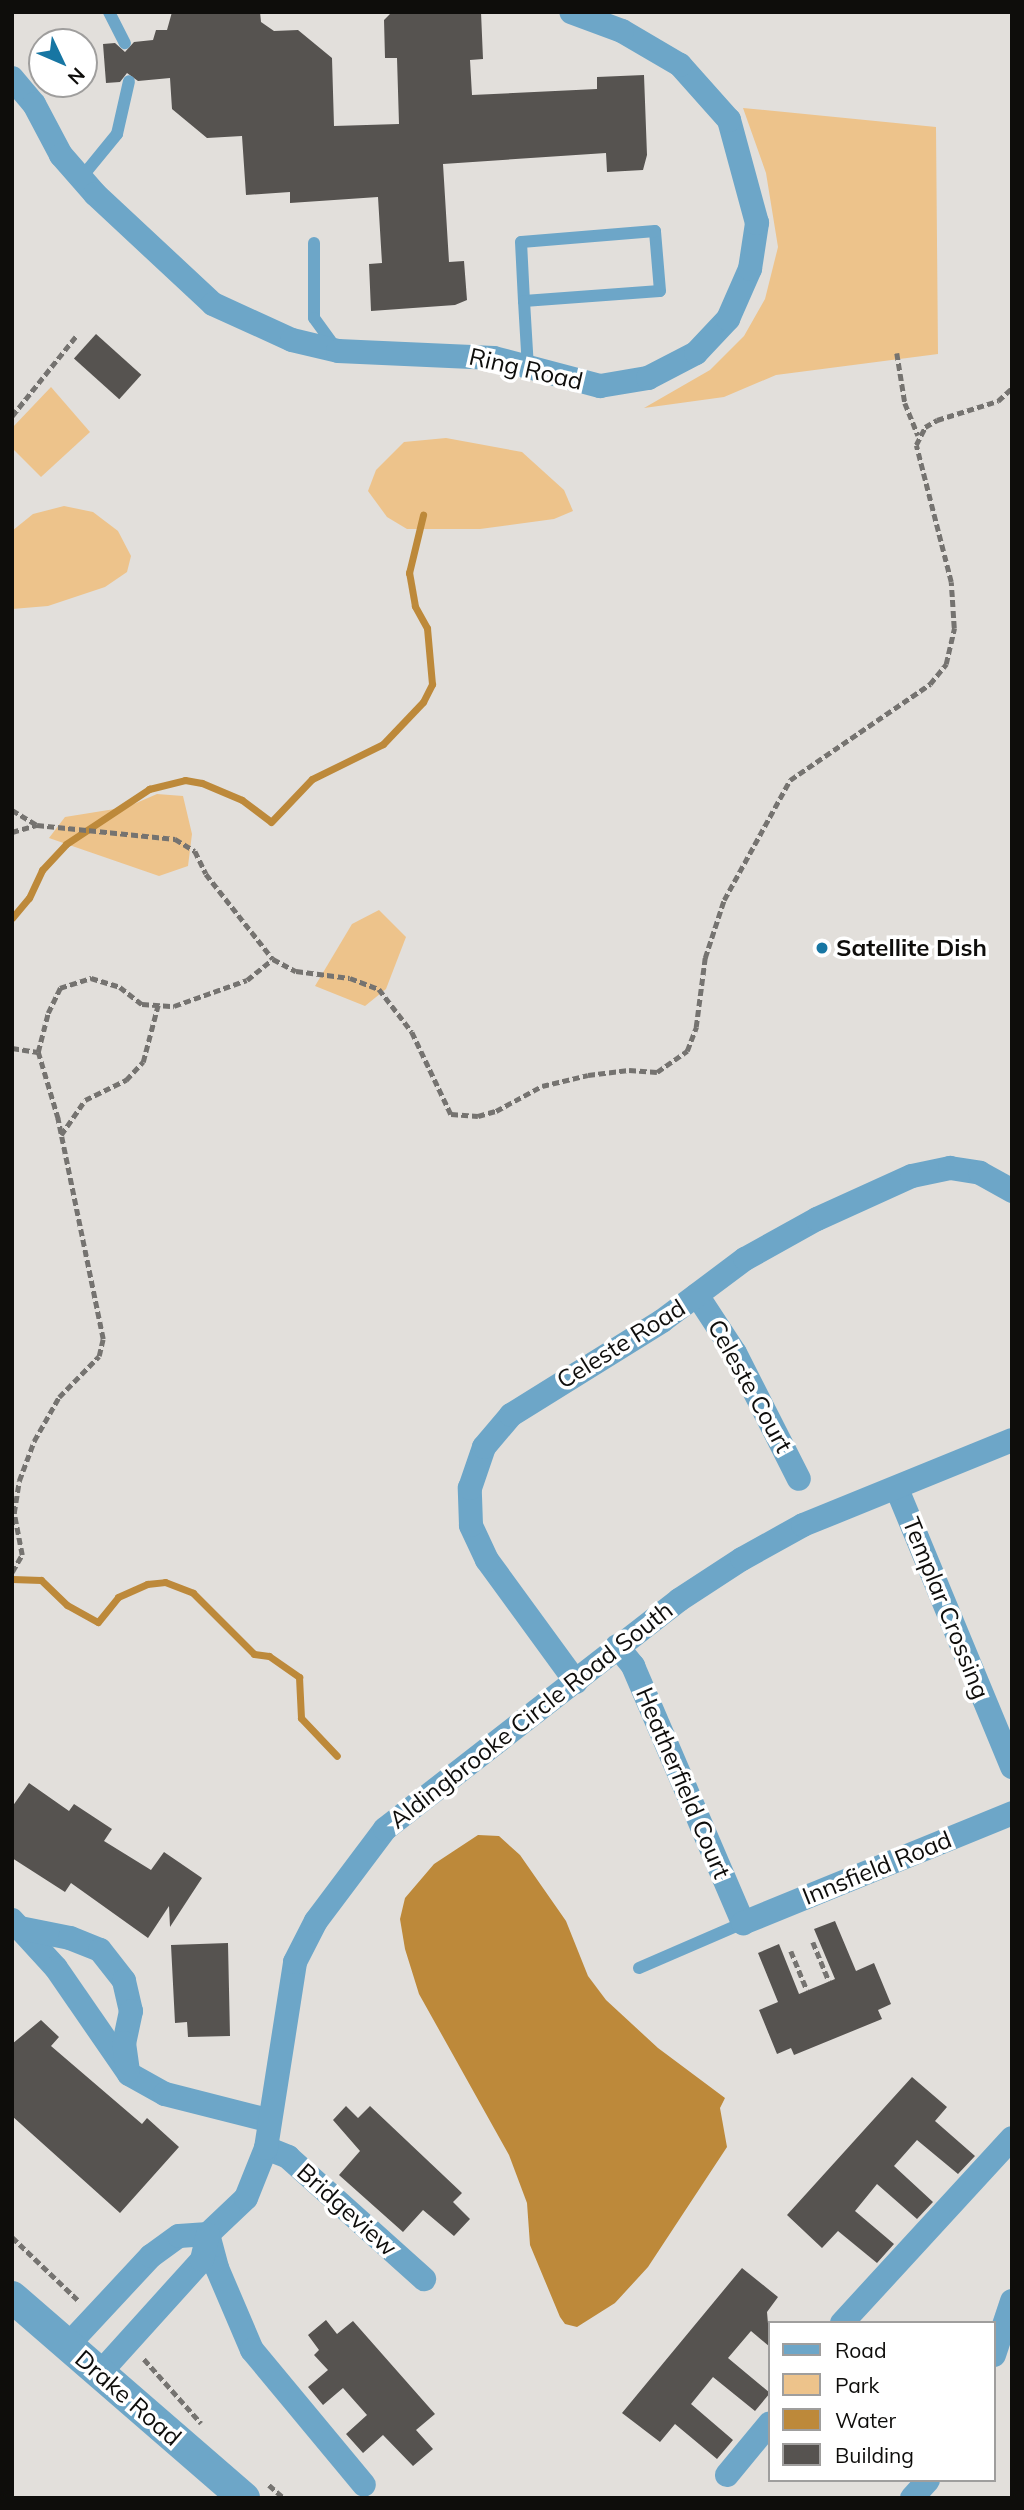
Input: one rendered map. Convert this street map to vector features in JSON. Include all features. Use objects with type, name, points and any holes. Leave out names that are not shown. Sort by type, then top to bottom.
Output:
[{"type":"street","name":"Ring Road","points":[[12,78],[82,178],[213,304],[292,340],[338,351],[444,352],[528,368],[600,386],[648,378],[696,353],[729,319],[750,269],[757,223],[729,120],[680,65],[622,31],[571,12]]},
{"type":"street","name":"Celeste Road","points":[[576,1682],[487,1560],[471,1525],[470,1488],[484,1447],[511,1415],[697,1295],[745,1259],[817,1219],[912,1176],[960,1170],[980,1173],[1012,1191]]},
{"type":"street","name":"Celeste Court","points":[[697,1295],[735,1353],[799,1479]]},
{"type":"street","name":"Aldingbrooke Circle Road South","points":[[99,2374],[202,2260],[208,2235],[246,2198],[266,2148],[268,2120],[295,1962],[343,1881],[385,1829],[576,1682],[617,1646],[742,1559],[803,1525],[1012,1440]]},
{"type":"street","name":"Templar Crossing","points":[[897,1489],[1012,1767]]},
{"type":"street","name":"Heatherfield Court","points":[[617,1646],[633,1666],[743,1923]]},
{"type":"street","name":"Innsfield Road","points":[[743,1923],[1012,1812]]},
{"type":"street","points":[[16,1924],[56,1968],[129,2074],[165,2094],[268,2120]]},
{"type":"street","points":[[16,1924],[70,1938],[100,1951],[124,1981],[131,2011],[124,2043],[129,2074]]},
{"type":"street","points":[[844,2321],[1012,2138]]},
{"type":"street","name":"Bridgeview","points":[[266,2148],[288,2157],[424,2279]]},
{"type":"street","points":[[68,2346],[151,2256],[178,2236],[208,2235],[217,2268],[252,2350],[364,2485]]},
{"type":"street","name":"Drake Road","points":[[12,2297],[99,2374],[253,2489]]},
{"type":"street","points":[[996,2349],[1012,2301]]},
{"type":"street","points":[[727,2475],[768,2425]]},
{"type":"lane","points":[[109,12],[125,43]]},
{"type":"lane","points":[[82,178],[117,134],[129,81]]},
{"type":"lane","points":[[524,301],[660,291],[655,231],[521,242],[524,301],[528,368]]},
{"type":"lane","points":[[314,243],[314,318],[338,351]]},
{"type":"lane","points":[[639,1968],[743,1923]]},
{"type":"path","points":[[12,416],[76,336]]},
{"type":"path","points":[[12,832],[37,825],[175,839],[195,851],[206,874],[273,959],[296,971],[350,978],[379,989],[412,1032],[451,1114],[478,1116],[496,1111],[542,1086],[588,1075],[657,1072],[687,1051],[696,1027],[705,958],[723,900],[790,780],[930,684],[946,664],[954,628],[951,582],[915,456],[918,437],[905,403],[897,353]]},
{"type":"path","points":[[918,437],[937,420],[998,401],[1012,388]]},
{"type":"path","points":[[12,810],[37,825]]},
{"type":"path","points":[[12,1572],[22,1555],[14,1513],[34,1441],[52,1405],[99,1356],[103,1339],[61,1136],[38,1052],[60,988],[91,978],[120,987],[142,1004],[174,1006],[247,980],[273,959]]},
{"type":"path","points":[[61,1136],[85,1100],[125,1080],[143,1062],[158,1005]]},
{"type":"path","points":[[12,1048],[38,1052]]},
{"type":"path","points":[[813,1942],[829,1981]]},
{"type":"path","points":[[791,1951],[807,1990]]},
{"type":"path","points":[[12,2237],[96,2316]]},
{"type":"path","points":[[127,2344],[204,2427]]},
{"type":"path","points":[[253,2489],[284,2498]]},
{"type":"green space","points":[[743,108],[936,127],[938,354],[776,375],[724,397],[644,408],[710,370],[744,336],[765,299],[778,247],[766,173]]},
{"type":"green space","points":[[51,387],[90,432],[41,477],[12,448],[12,428]]},
{"type":"green space","points":[[446,438],[522,452],[564,490],[573,511],[554,519],[480,529],[407,529],[387,517],[368,491],[376,470],[404,442]]},
{"type":"green space","points":[[64,506],[93,512],[118,531],[131,556],[127,572],[105,587],[48,606],[12,609],[12,531],[33,514]]},
{"type":"green space","points":[[157,794],[183,796],[192,834],[188,866],[159,876],[49,838],[65,817],[127,807]]},
{"type":"green space","points":[[379,910],[406,937],[386,989],[365,1006],[315,986],[352,924]]},
{"type":"water","points":[[478,1835],[499,1836],[520,1855],[566,1921],[588,1976],[606,2000],[658,2048],[725,2098],[720,2108],[727,2147],[648,2267],[615,2303],[577,2327],[565,2324],[560,2317],[530,2245],[527,2203],[509,2155],[419,1994],[405,1949],[400,1919],[405,1898],[434,1864]]},
{"type":"building","points":[[172,12],[260,12],[261,22],[274,31],[298,30],[332,58],[334,126],[399,124],[397,58],[385,58],[384,20],[390,14],[481,12],[483,59],[470,60],[472,95],[597,89],[597,77],[644,75],[647,155],[643,170],[607,172],[606,153],[443,164],[449,262],[464,261],[467,300],[455,305],[371,311],[369,264],[382,263],[378,197],[290,203],[290,192],[246,195],[242,136],[207,138],[172,109],[170,78],[138,81],[127,73],[120,82],[106,83],[103,44],[115,43],[125,52],[134,42],[153,40],[156,30],[167,30]]},
{"type":"building","points":[[96,334],[141,375],[119,399],[74,359]]},
{"type":"building","points":[[29,1783],[69,1811],[74,1804],[112,1829],[104,1841],[151,1870],[164,1852],[202,1878],[170,1927],[169,1906],[148,1938],[71,1883],[65,1892],[12,1858],[12,1807]]},
{"type":"building","points":[[835,1921],[856,1971],[874,1963],[891,2004],[878,2010],[882,2019],[794,2055],[791,2048],[777,2054],[759,2010],[778,2002],[758,1953],[779,1944],[799,1994],[835,1979],[814,1929]]},
{"type":"building","points":[[228,1943],[230,2036],[188,2037],[187,2022],[175,2023],[171,1945]]},
{"type":"building","points":[[41,2020],[59,2037],[51,2046],[142,2124],[147,2118],[179,2147],[120,2213],[12,2116],[12,2044]]},
{"type":"building","points":[[912,2077],[947,2107],[935,2121],[975,2156],[958,2174],[917,2140],[894,2166],[933,2202],[917,2219],[877,2184],[855,2211],[894,2244],[877,2263],[838,2231],[822,2248],[787,2215]]},
{"type":"building","points":[[346,2106],[358,2118],[370,2106],[462,2193],[453,2202],[470,2219],[454,2236],[423,2210],[403,2232],[339,2175],[360,2151],[333,2120]]},
{"type":"building","points":[[742,2268],[778,2297],[767,2312],[768,2345],[751,2331],[728,2358],[768,2391],[768,2395],[755,2411],[713,2377],[691,2404],[733,2440],[717,2459],[675,2424],[660,2442],[622,2413]]},
{"type":"building","points":[[326,2320],[337,2334],[353,2321],[435,2414],[416,2430],[433,2449],[413,2466],[383,2435],[363,2453],[346,2434],[367,2415],[343,2388],[323,2405],[308,2387],[328,2370],[314,2355],[319,2350],[308,2335]]},
{"type":"waterway","points":[[12,918],[29,898],[42,870],[66,844],[149,789],[185,780],[202,783],[242,800],[271,822],[312,779],[383,744],[423,702],[432,684],[427,628],[415,606],[409,573],[423,515]]},
{"type":"waterway","points":[[12,1579],[41,1580],[67,1605],[98,1622],[118,1597],[147,1584],[165,1582],[193,1593],[254,1654],[269,1656],[299,1677],[301,1718],[337,1756]]},
{"type":"place","name":"Satellite Dish","points":[[822,948]]}]
